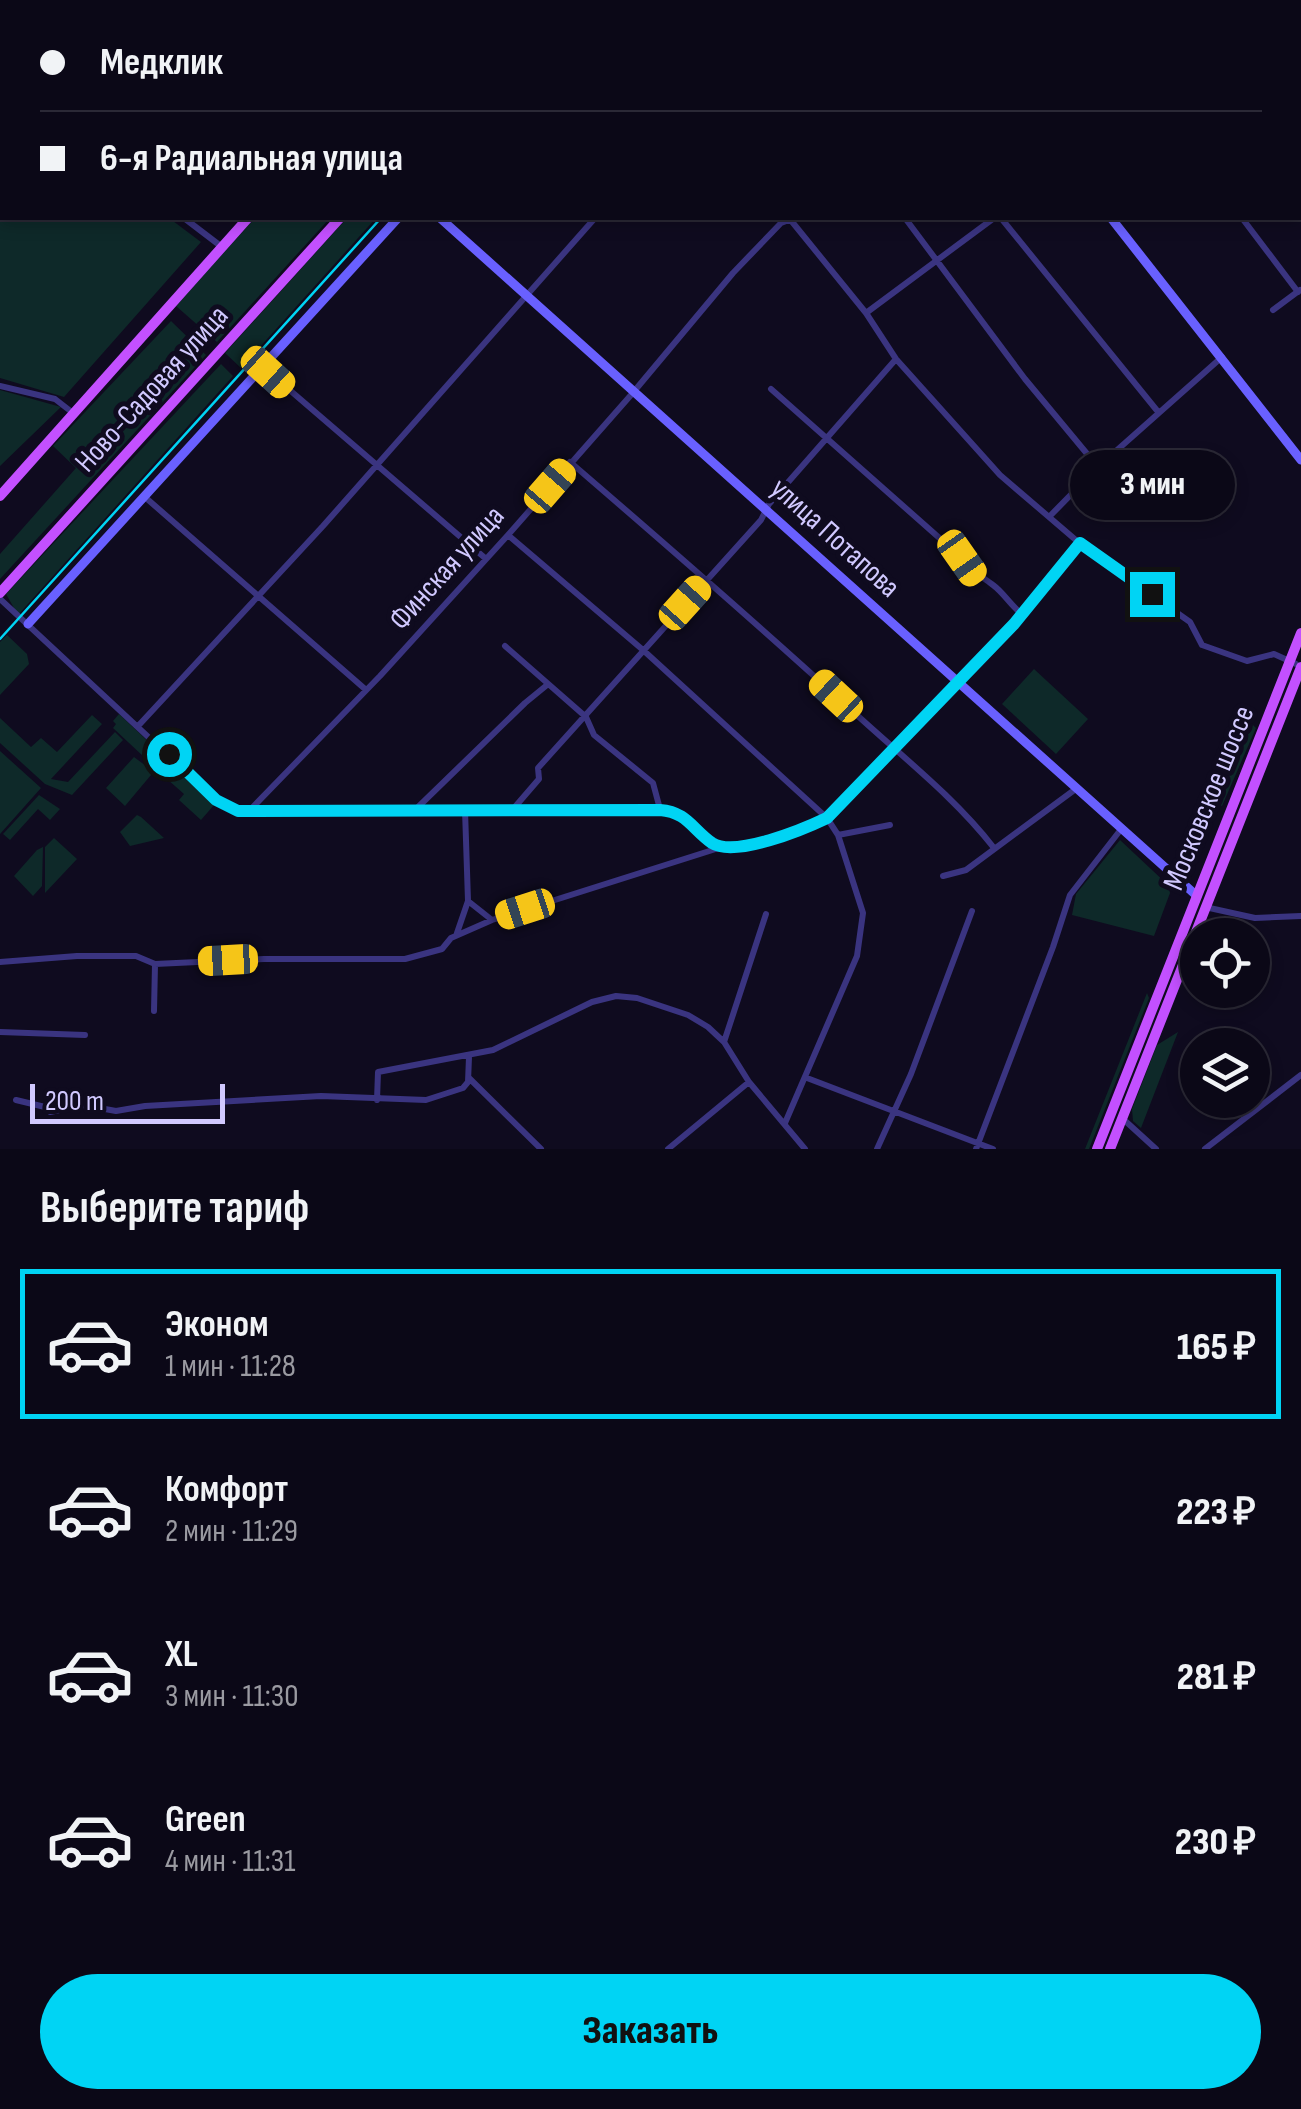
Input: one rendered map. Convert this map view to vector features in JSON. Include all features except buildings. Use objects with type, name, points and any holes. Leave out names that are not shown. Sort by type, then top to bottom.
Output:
[{"type":"main road","name":"Ново-Садовая улица","points":[[0,496],[246,220]]},
{"type":"main road","name":"Ново-Садовая улица","points":[[0,596],[338,220]]},
{"type":"main road","name":"Московское шоссе","points":[[1296,664],[1301,633]]},
{"type":"main road","name":"Московское шоссе","points":[[1104,1149],[1301,651]]},
{"type":"main road","name":"Московское шоссе","points":[[1104,1149],[1122,1118],[1201,901]]},
{"type":"street","points":[[187,220],[222,247]]},
{"type":"street","points":[[28,624],[396,220]]},
{"type":"street","name":"улица Потапова","points":[[442,220],[1201,901]]},
{"type":"street","points":[[139,725],[324,526],[375,463],[592,220]]},
{"type":"street","name":"Финская улица","points":[[249,812],[508,534],[733,273],[788,220]]},
{"type":"street","points":[[792,220],[866,313],[896,359],[1000,475],[1080,543],[1190,622],[1202,645],[1247,662],[1274,654],[1296,664]]},
{"type":"street","points":[[907,220],[1098,467]]},
{"type":"street","points":[[866,313],[995,220]]},
{"type":"street","points":[[1000,220],[1158,413]]},
{"type":"street","points":[[1113,220],[1301,460]]},
{"type":"street","points":[[1244,220],[1300,291],[1273,310]]},
{"type":"street","points":[[1048,517],[1098,467],[1222,358]]},
{"type":"street","points":[[513,809],[539,779],[538,768],[896,359]]},
{"type":"street","points":[[264,368],[484,558]]},
{"type":"street","points":[[0,386],[55,399],[74,413]]},
{"type":"street","points":[[771,389],[962,558],[974,575],[995,586],[1022,615]]},
{"type":"street","points":[[570,462],[919,768],[994,848]]},
{"type":"street","points":[[146,498],[366,689]]},
{"type":"street","points":[[508,534],[643,650],[827,818],[838,835],[859,899],[863,928],[857,956],[785,1124]]},
{"type":"street","points":[[0,962],[78,956],[136,956],[154,964],[264,958],[405,959],[442,949],[457,934],[492,920],[722,847],[802,830],[827,818],[894,749],[1022,615],[1080,543]]},
{"type":"street","points":[[0,596],[228,808],[249,812],[660,810],[683,815],[722,847]]},
{"type":"street","points":[[505,646],[586,717],[594,735],[653,783],[660,810]]},
{"type":"street","points":[[415,810],[524,703],[548,685]]},
{"type":"street","points":[[944,876],[966,870],[1077,788]]},
{"type":"street","points":[[457,934],[468,901],[465,810]]},
{"type":"street","points":[[838,835],[890,826]]},
{"type":"street","points":[[977,1146],[1070,895],[1122,828]]},
{"type":"street","points":[[468,901],[492,920]]},
{"type":"street","points":[[1201,901],[1255,918],[1301,916]]},
{"type":"street","points":[[877,1149],[911,1074],[972,911]]},
{"type":"street","points":[[724,1042],[766,914]]},
{"type":"street","points":[[154,964],[154,1011]]},
{"type":"street","points":[[377,1100],[378,1072],[493,1050],[592,1002],[616,996],[637,998],[708,1026],[806,1149]]},
{"type":"street","points":[[0,1032],[85,1035]]},
{"type":"street","points":[[16,1100],[45,1107],[50,1112],[84,1105],[116,1111],[321,1096],[377,1100],[441,1097],[463,1088],[468,1078],[468,1057]]},
{"type":"street","points":[[1204,1149],[1301,1075]]},
{"type":"street","points":[[468,1078],[541,1149]]},
{"type":"street","points":[[807,1078],[993,1149]]},
{"type":"street","points":[[668,1149],[749,1082]]},
{"type":"street","points":[[1122,1118],[1156,1149]]},
{"type":"green space","points":[[0,220],[172,220],[201,242],[64,397],[0,378]]},
{"type":"green space","points":[[253,220],[328,220],[217,342],[176,306]]},
{"type":"green space","points":[[345,220],[374,220],[241,368],[225,353]]},
{"type":"green space","points":[[171,321],[206,355],[0,579],[0,554],[76,468],[53,446]]},
{"type":"green space","points":[[221,364],[233,376],[18,615],[6,594]]},
{"type":"green space","points":[[0,390],[61,407],[0,466]]},
{"type":"green space","points":[[7,635],[27,654],[29,664],[0,695],[0,642]]},
{"type":"green space","points":[[1034,669],[1088,719],[1056,754],[1002,704]]},
{"type":"green space","points":[[119,714],[154,747],[144,757],[113,728]]},
{"type":"green space","points":[[92,715],[102,724],[51,779],[68,782],[115,732],[123,740],[72,795],[45,784],[0,743],[0,718],[31,747],[41,738],[57,752]]},
{"type":"green space","points":[[1250,722],[1256,728],[1222,806],[1217,803]]},
{"type":"green space","points":[[0,751],[41,788],[0,834]]},
{"type":"green space","points":[[134,757],[150,769],[151,775],[125,806],[106,788]]},
{"type":"green space","points":[[170,764],[214,805],[201,820],[179,800],[184,794],[167,779],[170,775],[165,769]]},
{"type":"green space","points":[[39,795],[60,809],[50,820],[38,809],[10,840],[3,834]]},
{"type":"green space","points":[[137,815],[164,838],[130,846],[120,832]]},
{"type":"green space","points":[[54,838],[77,859],[45,893],[45,847]]},
{"type":"green space","points":[[1120,840],[1168,885],[1170,893],[1154,936],[1072,915],[1076,894]]},
{"type":"green space","points":[[43,847],[42,886],[33,896],[14,876]]},
{"type":"green space","points":[[1147,993],[1149,998],[1089,1149],[1085,1149]]},
{"type":"green space","points":[[1178,1032],[1141,1128],[1133,1121],[1132,1109],[1157,1045]]},
{"type":"tram line","points":[[0,639],[379,220]]},
{"type":"route","points":[[169,754],[216,800],[238,811],[669,810],[689,819],[712,842],[730,848],[802,830],[827,818],[1014,624],[1080,543],[1152,594]]}]
